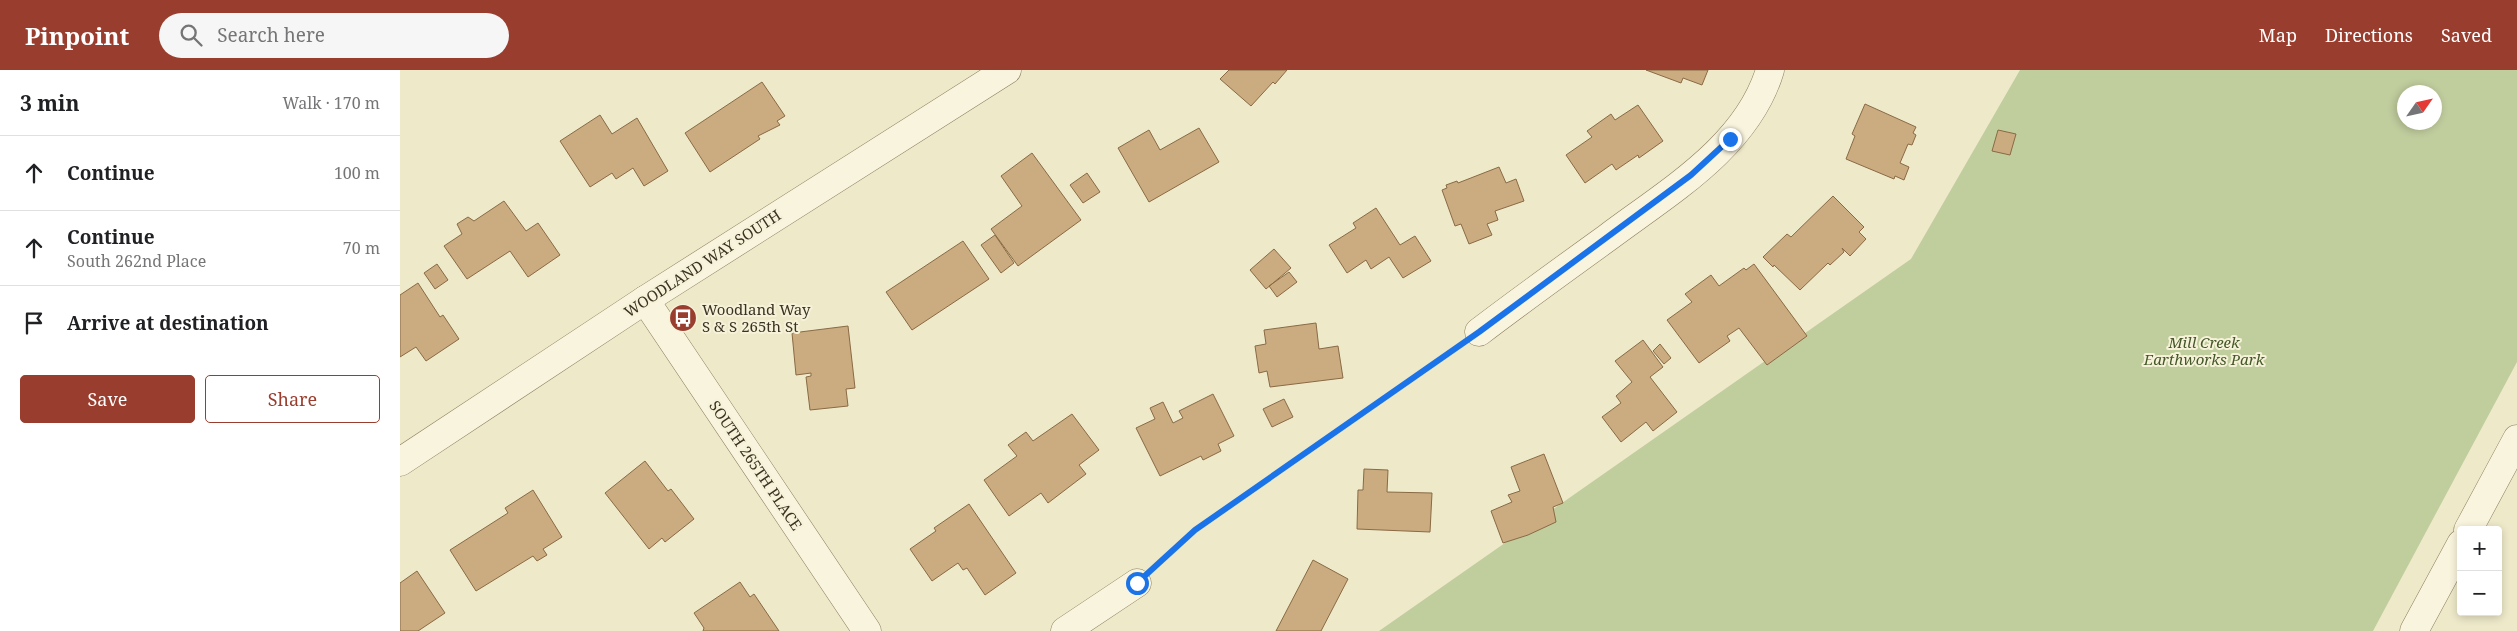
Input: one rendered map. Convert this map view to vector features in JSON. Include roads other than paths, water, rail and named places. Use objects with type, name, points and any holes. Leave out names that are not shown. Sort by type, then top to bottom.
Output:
[{"type":"street","points":[[1479,332],[1709,159],[1747,118],[1764,90],[1770,70]]},
{"type":"street","name":"WOODLAND WAY SOUTH","points":[[400,462],[645,300],[1003,71]]},
{"type":"street","name":"SOUTH 265TH PLACE","points":[[645,300],[867,631]]},
{"type":"street","points":[[2470,526],[2517,440]]},
{"type":"street","points":[[2414,631],[2457,551]]},
{"type":"street","points":[[1065,631],[1137,583]]},
{"type":"place","name":"Woodland Way S & S 265th St","points":[[683,318]]},
{"type":"park label","name":"Mill Creek Earthworks Park","points":[[2204,350]]}]
